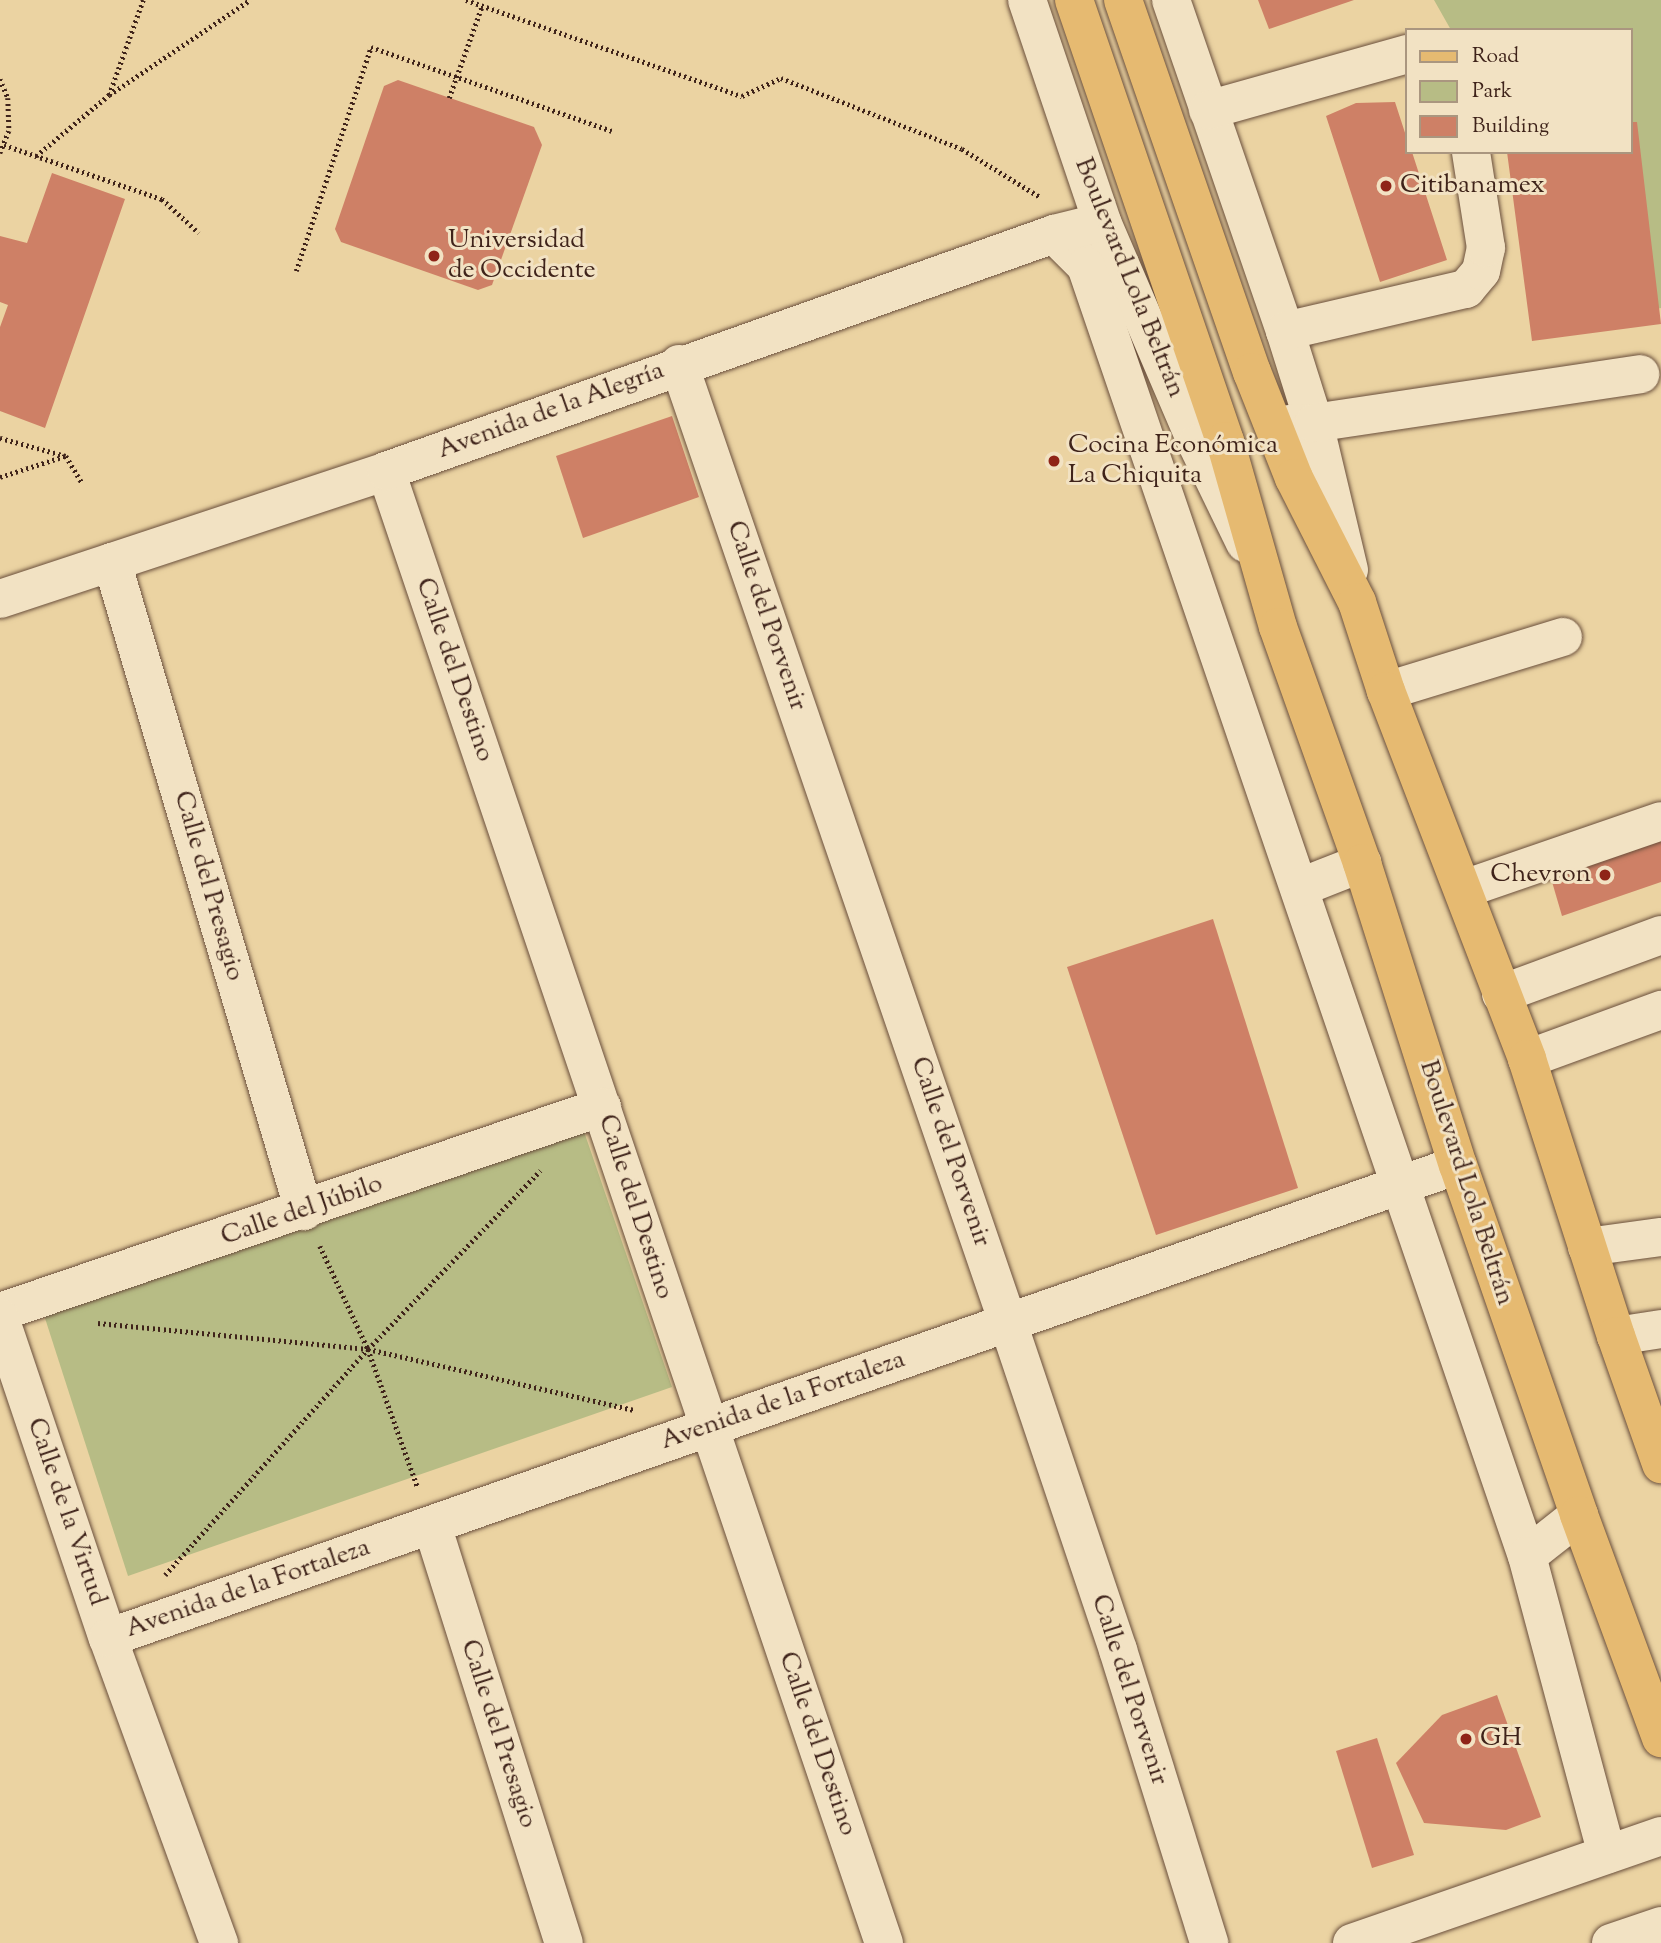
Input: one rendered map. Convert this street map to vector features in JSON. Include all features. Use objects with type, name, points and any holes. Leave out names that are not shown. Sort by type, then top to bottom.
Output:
[{"type":"main road","name":"Boulevard Lola Beltrán","points":[[1074,0],[1225,441],[1279,627],[1362,863],[1458,1164],[1579,1515],[1661,1738]]},
{"type":"main road","points":[[1123,0],[1252,372],[1294,478],[1357,602],[1387,691],[1527,1059],[1616,1336],[1661,1464]]},
{"type":"street","name":"Boulevard Lola Beltrán","points":[[1027,0],[1102,222],[1196,444],[1254,559],[1279,627]]},
{"type":"street","points":[[1171,0],[1314,423],[1357,602]]},
{"type":"street","points":[[1208,110],[1406,54]]},
{"type":"street","points":[[1285,331],[1466,289],[1481,271],[1486,248],[1471,154]]},
{"type":"street","name":"Avenida de la Alegría","points":[[0,599],[386,471],[1054,234],[1102,222]]},
{"type":"street","points":[[1054,234],[1086,266],[1301,887],[1399,1186],[1527,1556],[1607,1854]]},
{"type":"street","name":"Calle del Porvenir","points":[[679,365],[1118,1650],[1209,1943]]},
{"type":"street","points":[[1274,424],[1314,423],[1640,374]]},
{"type":"street","name":"Calle del Destino","points":[[386,471],[884,1943]]},
{"type":"street","name":"Calle del Presagio","points":[[112,562],[304,1211]]},
{"type":"street","points":[[1387,691],[1563,638]]},
{"type":"street","points":[[1464,889],[1661,821]]},
{"type":"street","points":[[1301,887],[1362,863]]},
{"type":"street","points":[[1501,994],[1661,935]]},
{"type":"street","points":[[1527,1059],[1661,1010]]},
{"type":"street","name":"Calle del Júbilo","points":[[0,1312],[304,1211],[602,1107]]},
{"type":"street","name":"Avenida de la Fortaleza","points":[[108,1638],[1458,1164]]},
{"type":"street","points":[[1587,1247],[1661,1237]]},
{"type":"street","name":"Calle de la Virtud","points":[[0,1318],[108,1638],[219,1943]]},
{"type":"street","points":[[1616,1336],[1661,1329]]},
{"type":"street","points":[[1527,1556],[1579,1515]]},
{"type":"street","name":"Calle del Presagio","points":[[432,1525],[564,1943]]},
{"type":"street","points":[[1352,1943],[1429,1930],[1607,1854],[1661,1836]]},
{"type":"path","points":[[109,95],[143,0]]},
{"type":"path","points":[[36,156],[109,95],[250,0]]},
{"type":"path","points":[[466,0],[742,96],[781,78],[962,149],[1051,204],[1054,234]]},
{"type":"path","points":[[449,98],[482,6]]},
{"type":"path","points":[[296,271],[371,47],[612,131]]},
{"type":"path","points":[[0,79],[8,98],[9,131],[0,153]]},
{"type":"path","points":[[0,95],[8,98]]},
{"type":"path","points":[[4,145],[162,199],[200,233]]},
{"type":"path","points":[[0,438],[66,456],[82,483]]},
{"type":"path","points":[[0,477],[66,456]]},
{"type":"path","points":[[164,1576],[368,1349],[546,1165]]},
{"type":"path","points":[[304,1211],[368,1349],[432,1525]]},
{"type":"path","points":[[95,1322],[368,1349],[640,1412]]},
{"type":"green space","points":[[1434,0],[1661,0],[1661,308],[1636,313],[1633,28],[1450,28]]},
{"type":"green space","points":[[580,1120],[672,1387],[128,1576],[43,1312]]},
{"type":"building","points":[[1258,0],[1354,0],[1269,29]]},
{"type":"building","points":[[398,80],[534,127],[542,145],[492,285],[478,290],[341,242],[335,229],[384,86]]},
{"type":"building","points":[[1395,102],[1406,136],[1406,154],[1413,154],[1447,260],[1380,282],[1326,116],[1356,103]]},
{"type":"building","points":[[1633,122],[1637,122],[1661,324],[1532,341],[1507,154],[1633,154]]},
{"type":"building","points":[[52,173],[125,199],[45,428],[0,411],[0,327],[8,305],[0,302],[0,236],[27,243]]},
{"type":"building","points":[[672,416],[699,497],[583,538],[556,456]]},
{"type":"building","name":"Chevron","points":[[1661,831],[1661,882],[1562,916],[1548,868]]},
{"type":"building","points":[[1213,919],[1298,1188],[1156,1235],[1067,967]]},
{"type":"building","name":"GH","points":[[1497,1695],[1541,1817],[1506,1830],[1424,1823],[1396,1763],[1442,1715]]},
{"type":"building","points":[[1377,1738],[1414,1855],[1372,1868],[1336,1751]]},
{"type":"place","name":"Citibanamex","points":[[1386,186]]},
{"type":"place","name":"Universidad de Occidente","points":[[434,256]]},
{"type":"place","name":"Cocina Económica La Chiquita","points":[[1054,461]]},
{"type":"place","name":"Chevron","points":[[1605,875]]},
{"type":"place","name":"GH","points":[[1466,1739]]}]
